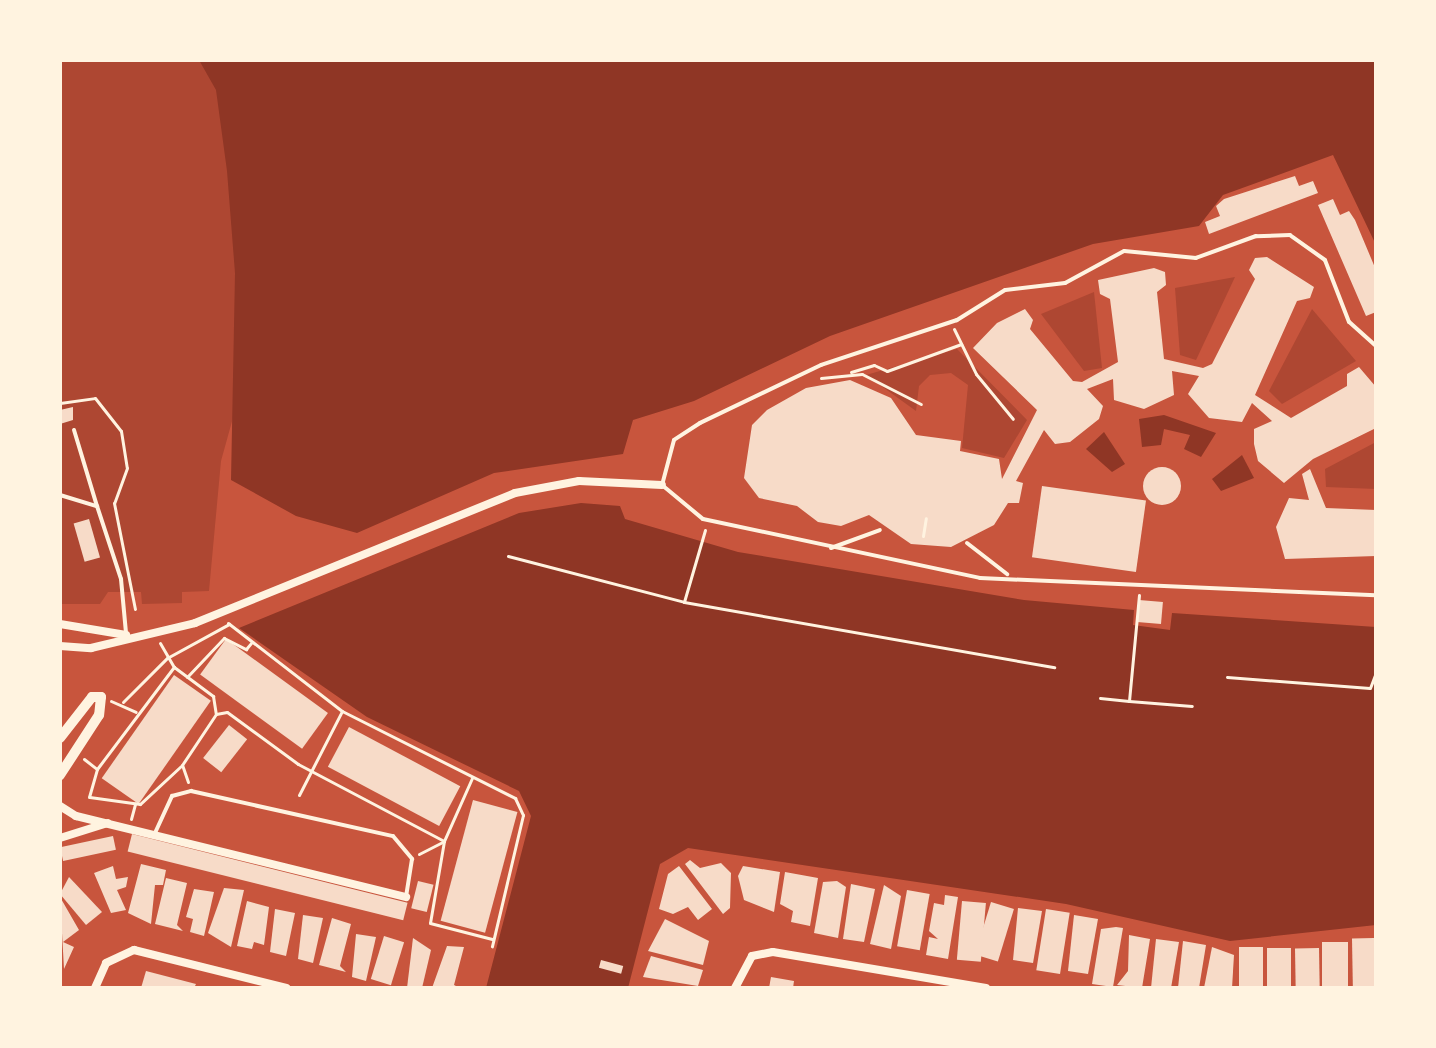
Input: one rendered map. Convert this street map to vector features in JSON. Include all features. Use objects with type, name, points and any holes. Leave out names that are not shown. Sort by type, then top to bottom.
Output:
[{"type":"street","points":[[60,646],[91,648],[127,635],[195,623],[515,493],[579,481],[662,485]]},
{"type":"street","points":[[60,624],[127,635]]},
{"type":"street","points":[[60,738],[92,697],[101,697],[99,715],[60,775]]},
{"type":"street","points":[[60,806],[108,823],[406,897]]},
{"type":"street","points":[[60,838],[108,823]]},
{"type":"street","points":[[95,988],[106,963],[134,950],[286,988]]},
{"type":"street","points":[[735,988],[752,956],[773,952],[986,988]]},
{"type":"lane","points":[[1376,346],[1349,322],[1325,260],[1306,241],[1278,233],[1205,257],[1124,251],[1065,283],[1005,290],[952,322],[821,365],[692,427],[668,453],[662,485],[703,519],[980,578],[1007,574],[1140,587],[1376,595]]},
{"type":"lane","points":[[74,430],[121,579],[127,635]]},
{"type":"lane","points":[[60,495],[97,506]]},
{"type":"lane","points":[[831,548],[880,530]]},
{"type":"lane","points":[[967,543],[1007,574]]},
{"type":"lane","points":[[155,833],[172,796],[187,791],[393,836],[412,859],[406,897]]},
{"type":"path","points":[[952,322],[961,344],[1013,419]]},
{"type":"path","points":[[821,378],[874,365],[887,371],[961,344]]},
{"type":"path","points":[[851,372],[921,404]]},
{"type":"path","points":[[60,403],[95,398],[121,431],[127,468],[114,503],[135,609]]},
{"type":"path","points":[[923,536],[926,518]]},
{"type":"path","points":[[684,602],[705,530]]},
{"type":"path","points":[[508,556],[684,602],[1054,667]]},
{"type":"path","points":[[1129,701],[1140,587]]},
{"type":"path","points":[[136,712],[123,702],[167,658],[229,624]]},
{"type":"path","points":[[234,631],[342,711],[515,798],[523,815],[492,946]]},
{"type":"path","points":[[187,677],[224,638],[246,649],[251,643]]},
{"type":"path","points":[[132,816],[135,804],[182,765],[216,714],[213,696],[174,667],[160,643]]},
{"type":"path","points":[[135,804],[89,797],[97,769],[136,712],[174,667]]},
{"type":"path","points":[[1227,677],[1370,688],[1376,672]]},
{"type":"path","points":[[1100,698],[1192,706]]},
{"type":"path","points":[[299,795],[309,769],[342,711]]},
{"type":"path","points":[[216,714],[227,712],[309,769],[444,841]]},
{"type":"path","points":[[87,761],[97,769]]},
{"type":"path","points":[[182,765],[187,791]]},
{"type":"path","points":[[472,778],[444,841],[430,923],[493,939]]},
{"type":"path","points":[[412,859],[444,841]]},
{"type":"shaded area","points":[[60,60],[225,60],[249,360],[221,461],[209,591],[182,592],[182,603],[142,604],[141,592],[108,592],[100,604],[60,604]]},
{"type":"shaded area","points":[[199,60],[1376,60],[1376,245],[1333,155],[1223,195],[1199,226],[1093,244],[830,336],[694,401],[633,420],[623,454],[494,473],[357,533],[296,516],[231,480],[235,273],[227,171],[216,90]]},
{"type":"shaded area","points":[[1235,277],[1196,360],[1180,355],[1175,288]]},
{"type":"shaded area","points":[[1094,292],[1102,368],[1084,371],[1041,314]]},
{"type":"shaded area","points":[[1312,309],[1356,361],[1282,404],[1269,391]]},
{"type":"shaded area","points":[[957,349],[1027,420],[1004,458],[962,448],[968,385],[951,373],[930,375],[919,386],[916,411],[866,375]]},
{"type":"shaded area","points":[[1164,415],[1216,433],[1201,457],[1184,449],[1190,435],[1164,429],[1161,445],[1142,447],[1139,419]]},
{"type":"shaded area","points":[[1104,432],[1125,464],[1112,472],[1086,449]]},
{"type":"shaded area","points":[[1376,442],[1376,489],[1326,487],[1325,469]]},
{"type":"shaded area","points":[[1242,455],[1254,478],[1221,491],[1212,479]]},
{"type":"shaded area","points":[[581,503],[620,506],[625,519],[738,552],[1024,600],[1134,610],[1133,625],[1170,630],[1172,613],[1376,627],[1376,925],[1230,941],[1066,904],[688,848],[660,864],[628,988],[486,988],[531,816],[519,791],[367,717],[239,628],[519,513]]},
{"type":"building","points":[[1295,176],[1299,186],[1313,181],[1318,193],[1209,234],[1205,222],[1220,216],[1216,206],[1224,199]]},
{"type":"building","points":[[1333,199],[1340,215],[1349,211],[1355,220],[1376,270],[1376,312],[1366,316],[1318,205]]},
{"type":"building","points":[[1267,257],[1314,287],[1310,298],[1297,301],[1255,395],[1291,418],[1347,386],[1347,374],[1359,367],[1376,387],[1376,428],[1313,459],[1284,483],[1258,461],[1254,444],[1254,429],[1272,421],[1252,403],[1242,422],[1209,418],[1188,394],[1199,376],[1172,371],[1174,395],[1144,409],[1114,400],[1113,379],[1087,389],[1103,406],[1099,419],[1070,442],[1055,444],[1044,430],[1016,481],[1023,483],[1019,503],[1008,503],[994,525],[951,547],[911,544],[869,515],[841,526],[818,522],[797,506],[759,498],[744,478],[752,425],[767,410],[806,388],[850,380],[891,398],[916,435],[961,441],[960,451],[999,459],[1002,479],[1037,410],[973,348],[997,323],[1025,309],[1033,320],[1030,329],[1073,381],[1082,382],[1118,362],[1110,299],[1100,294],[1098,280],[1154,268],[1165,272],[1166,285],[1157,292],[1164,359],[1203,368],[1212,364],[1255,279],[1249,270],[1255,258]]},
{"type":"building","points":[[73,407],[73,420],[60,424],[60,410]]},
{"type":"building","points":[[1162,467],[1176,472],[1181,486],[1176,500],[1162,505],[1148,500],[1143,486],[1148,472]]},
{"type":"building","points":[[1310,469],[1326,508],[1376,510],[1376,556],[1285,559],[1276,527],[1289,498],[1309,500],[1302,474]]},
{"type":"building","points":[[1042,486],[1146,501],[1136,572],[1032,557]]},
{"type":"building","points":[[89,519],[100,557],[85,562],[74,523]]},
{"type":"building","points":[[1139,600],[1163,602],[1161,624],[1137,622]]},
{"type":"building","points":[[226,639],[328,713],[302,749],[200,675]]},
{"type":"building","points":[[174,675],[211,701],[139,804],[102,778]]},
{"type":"building","points":[[229,725],[247,739],[221,772],[203,758]]},
{"type":"building","points":[[349,727],[460,786],[439,826],[328,767]]},
{"type":"building","points":[[473,800],[517,812],[485,933],[441,921]]},
{"type":"building","points":[[132,834],[408,903],[403,920],[128,851]]},
{"type":"building","points":[[113,836],[116,850],[63,861],[60,847]]},
{"type":"building","points":[[690,860],[700,868],[721,863],[731,873],[730,908],[723,914],[685,864]]},
{"type":"building","points":[[141,864],[166,870],[163,885],[155,885],[151,924],[128,913]]},
{"type":"building","points":[[113,866],[116,879],[128,877],[126,887],[117,890],[126,910],[111,913],[94,873]]},
{"type":"building","points":[[679,866],[712,909],[698,920],[688,907],[673,914],[659,909],[668,874]]},
{"type":"building","points":[[743,866],[780,872],[774,912],[744,900],[738,876]]},
{"type":"building","points":[[785,872],[818,878],[810,926],[791,922],[793,911],[780,904]]},
{"type":"building","points":[[69,877],[102,912],[86,925],[60,894]]},
{"type":"building","points":[[166,878],[187,883],[177,925],[183,931],[155,924]]},
{"type":"building","points":[[418,881],[434,885],[427,912],[411,908]]},
{"type":"building","points":[[837,881],[846,887],[838,938],[814,933],[823,882]]},
{"type":"building","points":[[851,884],[875,889],[864,942],[843,939]]},
{"type":"building","points":[[884,885],[901,896],[891,949],[870,944]]},
{"type":"building","points":[[224,888],[244,890],[231,947],[208,933]]},
{"type":"building","points":[[194,889],[214,892],[204,936],[190,932],[193,919],[186,917]]},
{"type":"building","points":[[907,890],[930,894],[920,950],[897,946]]},
{"type":"building","points":[[945,895],[958,897],[948,959],[926,955],[929,937],[938,939],[929,931],[934,903],[944,905]]},
{"type":"building","points":[[60,897],[79,930],[63,942],[74,947],[64,969]]},
{"type":"building","points":[[247,901],[269,907],[264,945],[254,942],[252,949],[237,946]]},
{"type":"building","points":[[962,901],[986,903],[981,962],[957,960]]},
{"type":"building","points":[[991,902],[1014,909],[998,962],[975,955]]},
{"type":"building","points":[[1018,908],[1042,911],[1033,963],[1013,960]]},
{"type":"building","points":[[275,909],[295,913],[286,956],[270,952]]},
{"type":"building","points":[[1046,909],[1070,913],[1060,974],[1036,970]]},
{"type":"building","points":[[303,915],[323,918],[313,963],[298,959]]},
{"type":"building","points":[[1074,915],[1098,919],[1088,974],[1068,971]]},
{"type":"building","points":[[332,918],[351,924],[340,966],[346,972],[319,965]]},
{"type":"building","points":[[665,919],[709,941],[703,965],[648,951]]},
{"type":"building","points":[[1123,928],[1113,987],[1092,984],[1101,929]]},
{"type":"building","points":[[356,934],[376,937],[366,981],[352,977]]},
{"type":"building","points":[[1129,935],[1150,939],[1142,988],[1117,985],[1128,971]]},
{"type":"building","points":[[384,936],[404,942],[391,985],[371,979]]},
{"type":"building","points":[[413,938],[431,950],[422,988],[407,988]]},
{"type":"building","points":[[1352,938],[1374,938],[1375,988],[1353,988]]},
{"type":"building","points":[[1156,939],[1179,942],[1171,988],[1151,988]]},
{"type":"building","points":[[1183,941],[1206,945],[1199,988],[1178,988]]},
{"type":"building","points":[[1322,942],[1348,942],[1348,988],[1322,988]]},
{"type":"building","points":[[447,946],[464,947],[454,985],[460,988],[432,988]]},
{"type":"building","points":[[1212,947],[1234,955],[1232,988],[1204,988]]},
{"type":"building","points":[[1239,947],[1263,947],[1263,988],[1239,988]]},
{"type":"building","points":[[1267,948],[1291,948],[1291,988],[1267,988]]},
{"type":"building","points":[[1295,948],[1319,948],[1320,988],[1296,988]]},
{"type":"building","points":[[651,956],[703,970],[698,986],[643,977]]},
{"type":"building","points":[[601,960],[623,966],[621,974],[599,968]]},
{"type":"building","points":[[146,971],[196,984],[194,988],[141,988]]},
{"type":"building","points":[[771,977],[794,981],[793,988],[769,988]]}]
